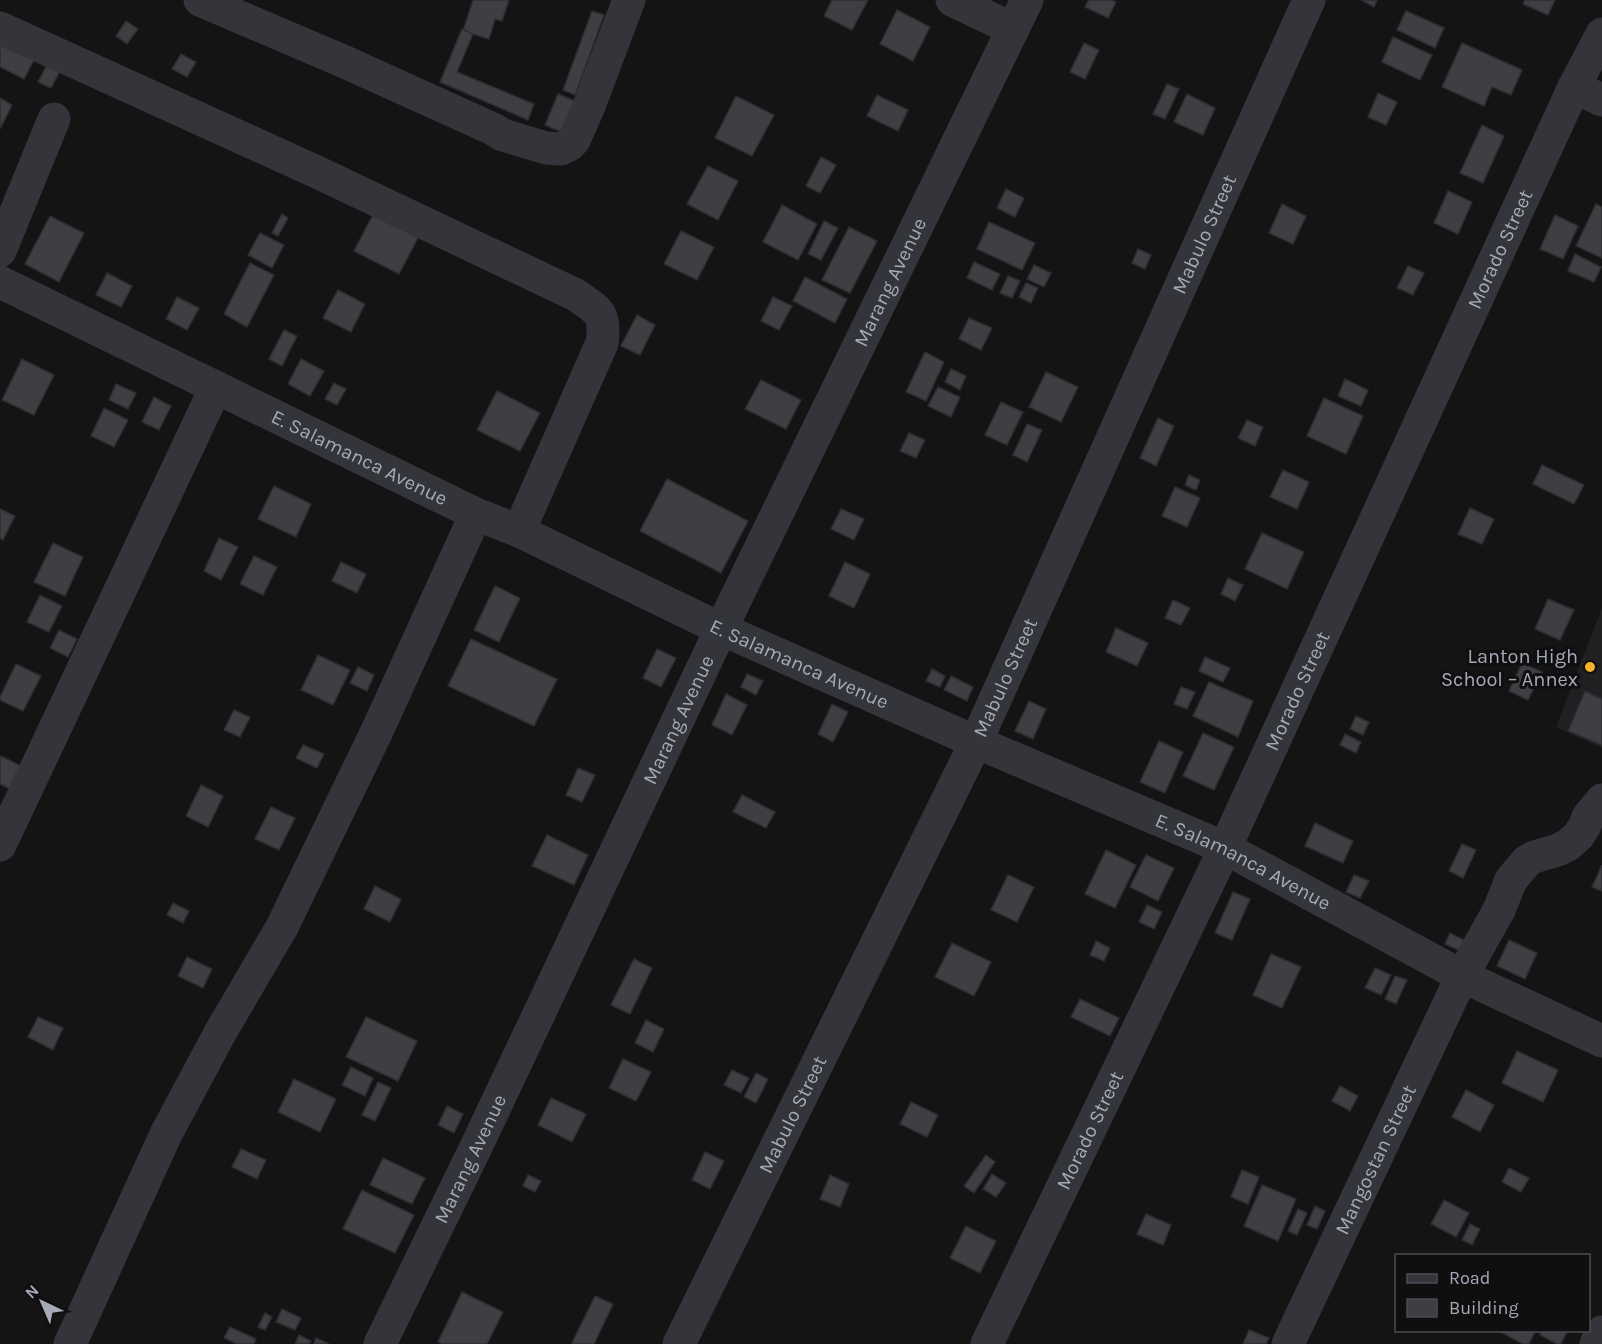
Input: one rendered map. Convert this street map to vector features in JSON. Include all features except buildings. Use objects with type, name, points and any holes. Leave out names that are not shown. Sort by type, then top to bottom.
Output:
[{"type":"street","points":[[200,0],[345,62],[503,135],[554,150],[565,147],[574,140],[629,0]]},
{"type":"street","points":[[952,0],[1013,29]]},
{"type":"street","name":"Marang Avenue","points":[[380,1344],[722,629],[1027,0]]},
{"type":"street","name":"Mabulo Street","points":[[679,1344],[976,742],[1309,0]]},
{"type":"street","points":[[0,28],[319,173],[576,295],[592,306],[605,326],[602,343],[519,531]]},
{"type":"street","name":"Morado Street","points":[[987,1344],[1588,93],[1602,34]]},
{"type":"street","points":[[0,251],[54,118]]},
{"type":"street","name":"E. Salamanca Avenue","points":[[0,282],[476,514],[519,531],[722,629],[976,742],[1225,848],[1462,976],[1602,1041]]},
{"type":"street","points":[[0,846],[216,387]]},
{"type":"street","points":[[69,1344],[166,1134],[220,1032],[282,927],[372,742],[476,514]]},
{"type":"street","name":"Mangostan Street","points":[[1288,1344],[1462,976],[1499,910],[1511,880],[1527,861],[1558,850],[1579,836],[1588,817],[1602,800]]},
{"type":"street","points":[[1596,1344],[1602,1332]]},
{"type":"shaded area","name":"Lanton High School – Annex","points":[[1602,608],[1602,748],[1556,727]]},
{"type":"place","name":"Lanton High School – Annex","points":[[1590,667]]}]
